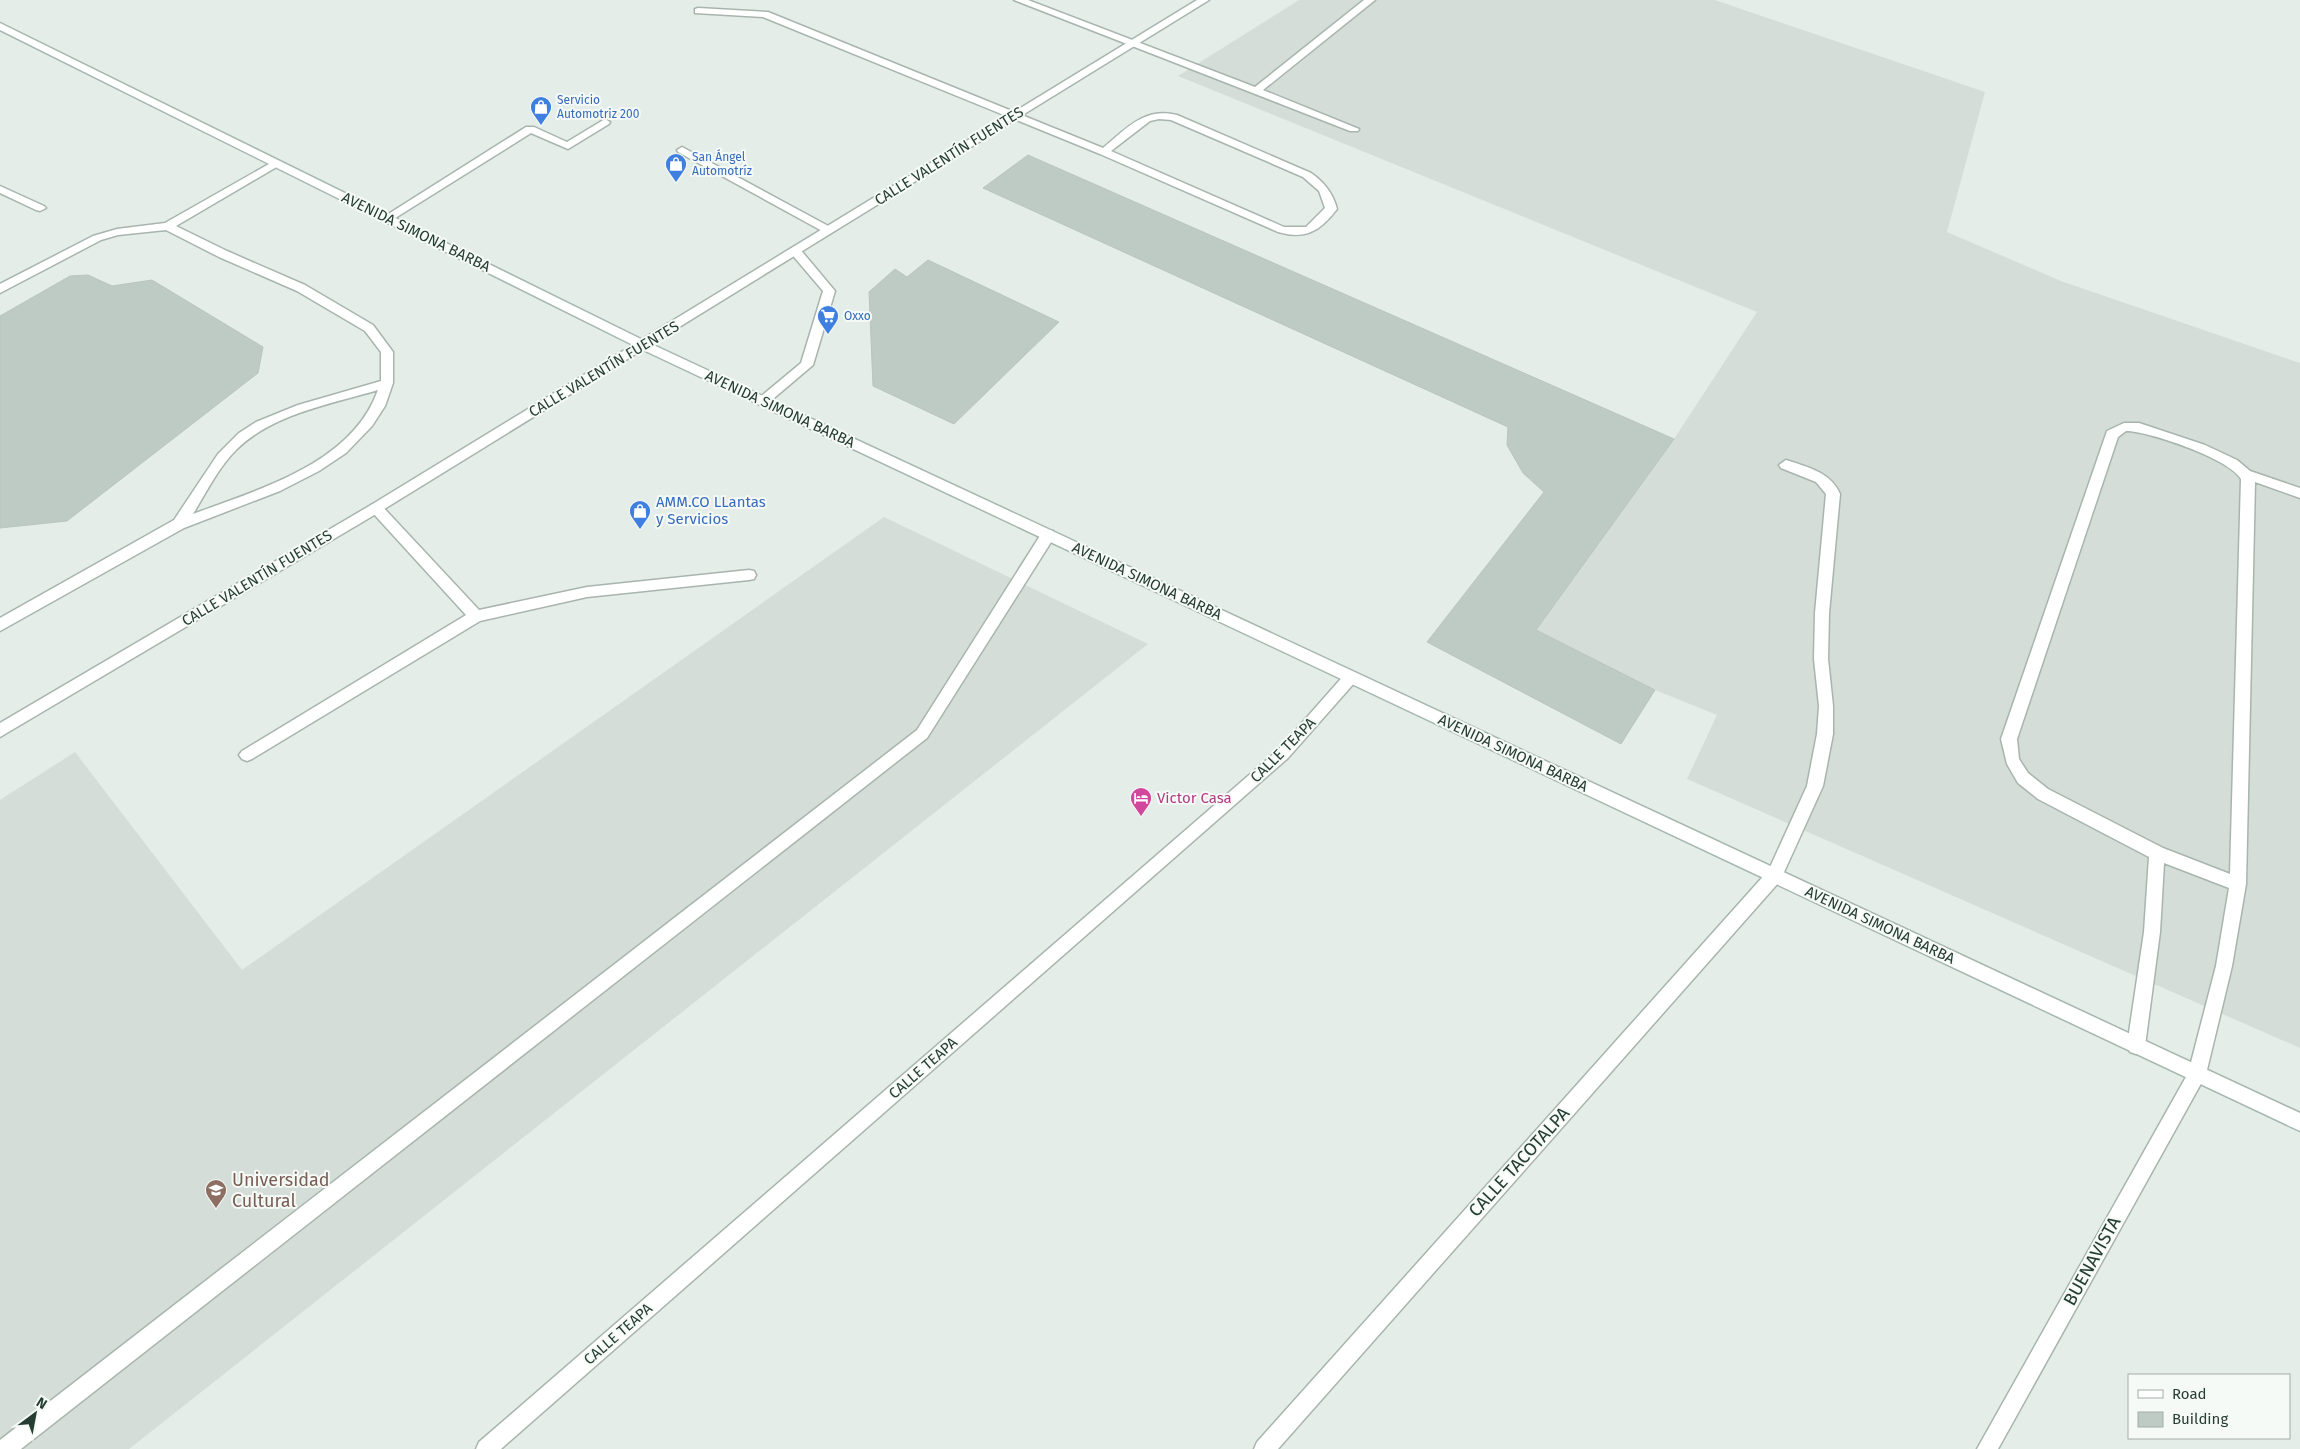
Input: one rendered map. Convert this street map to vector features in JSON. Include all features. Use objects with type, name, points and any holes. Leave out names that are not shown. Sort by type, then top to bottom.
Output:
[{"type":"street","points":[[1019,0],[1354,128]]},
{"type":"street","name":"CALLE VALENTÍN FUENTES","points":[[0,731],[376,508],[1204,0]]},
{"type":"street","points":[[1256,90],[1370,0]]},
{"type":"street","points":[[698,11],[765,14],[1104,152],[1282,230],[1310,231],[1331,209],[1330,200],[1318,182],[1307,175],[1172,117],[1159,116],[1147,118],[1104,152]]},
{"type":"street","name":"AVENIDA SIMONA BARBA","points":[[0,26],[643,345],[2300,1122]]},
{"type":"street","points":[[388,218],[530,129],[568,146],[605,122]]},
{"type":"street","points":[[682,150],[828,230]]},
{"type":"street","points":[[0,276],[5,286],[97,238],[117,232],[168,226],[276,163]]},
{"type":"street","points":[[0,189],[40,208]]},
{"type":"street","points":[[0,625],[180,524],[275,488],[314,468],[341,450],[367,424],[379,406],[387,384],[387,352],[369,328],[301,288],[223,254],[168,226]]},
{"type":"street","points":[[763,401],[807,365],[829,291],[795,251]]},
{"type":"street","points":[[180,524],[215,469],[231,448],[246,434],[272,419],[387,384]]},
{"type":"street","points":[[2238,884],[2157,854],[2043,794],[2023,778],[2012,760],[2009,739],[2112,434],[2124,427],[2139,427],[2230,459],[2248,475],[2300,493]]},
{"type":"street","name":"CALLE TACOTALPA","points":[[1264,1449],[1774,876],[1815,786],[1825,734],[1826,706],[1821,659],[1822,613],[1833,494],[1832,488],[1820,479],[1786,465]]},
{"type":"street","name":"BUENAVISTA","points":[[1987,1449],[2197,1074],[2224,966],[2238,884],[2248,475]]},
{"type":"street","points":[[376,508],[476,616]]},
{"type":"street","points":[[5,1449],[922,734],[1048,535]]},
{"type":"street","points":[[247,755],[476,616],[587,592],[749,576]]},
{"type":"street","name":"CALLE TEAPA","points":[[486,1449],[1282,754],[1351,677]]},
{"type":"street","points":[[2136,1046],[2152,932],[2157,854]]},
{"type":"shaded area","points":[[1299,0],[1715,0],[1985,92],[1947,232],[2061,281],[2300,363],[2300,1048],[1687,779],[1717,715],[1655,690],[1536,630],[1674,439],[1757,312],[1178,76]]},
{"type":"shaded area","name":"Universidad Cultural","points":[[884,517],[1148,644],[129,1449],[0,1449],[0,800],[75,752],[242,970]]},
{"type":"building","points":[[1028,155],[1674,439],[1536,630],[1655,690],[1621,744],[1427,642],[1544,492],[1523,473],[1507,445],[1508,427],[983,188]]},
{"type":"building","points":[[928,260],[1059,322],[954,424],[873,386],[869,292],[895,269],[907,277]]},
{"type":"building","points":[[88,275],[112,286],[152,280],[263,347],[258,373],[67,521],[0,528],[0,316],[70,276]]},
{"type":"place","name":"Servicio Automotriz 200","points":[[541,126]]},
{"type":"place","name":"San Ángel Automotríz","points":[[676,183]]},
{"type":"place","name":"Oxxo","points":[[828,335]]},
{"type":"place","name":"AMM.CO LLantas y Servicios","points":[[640,530]]},
{"type":"place","name":"Victor Casa","points":[[1141,817]]},
{"type":"place","name":"Universidad Cultural","points":[[216,1209]]}]
